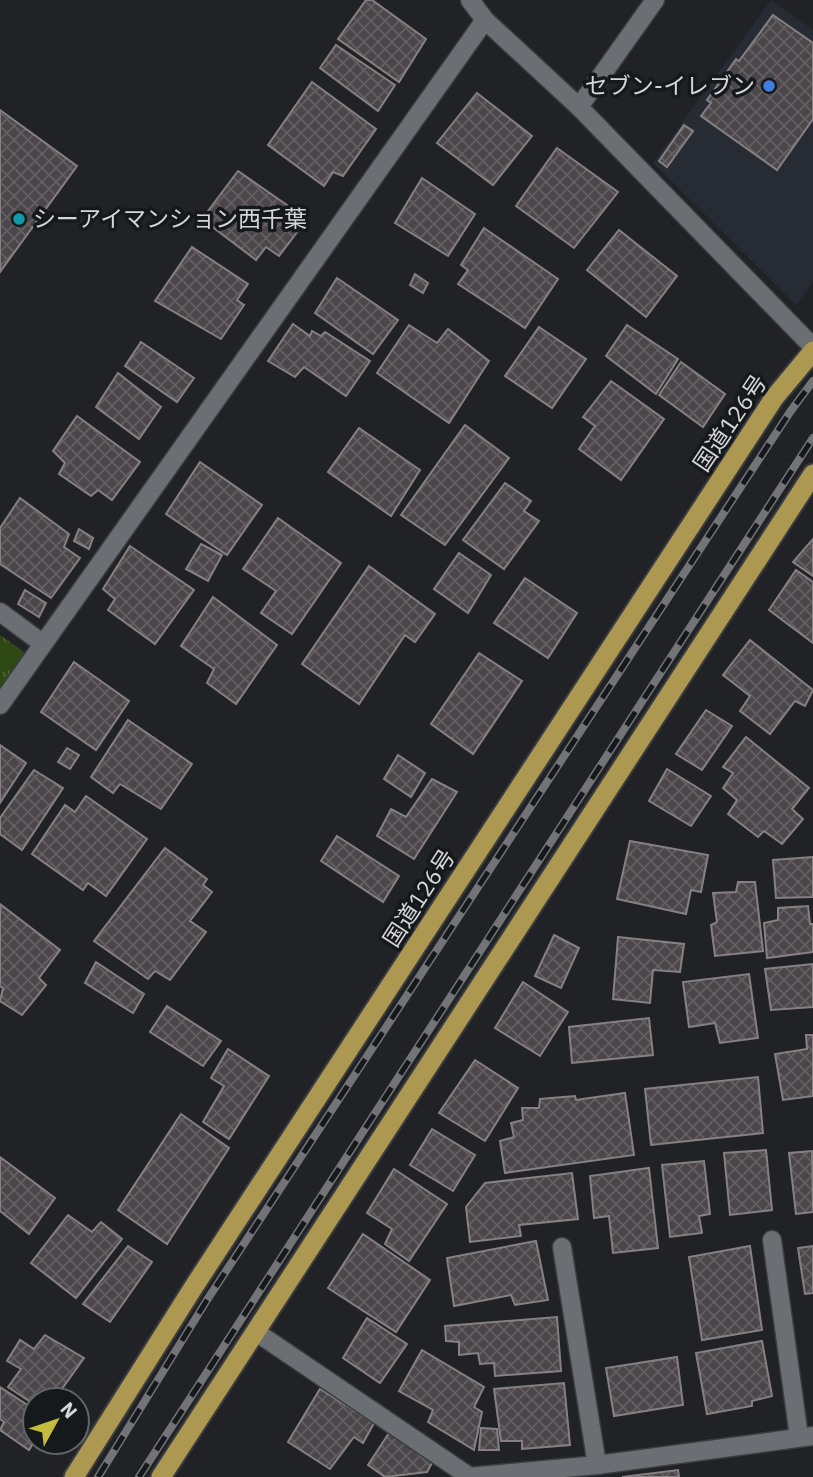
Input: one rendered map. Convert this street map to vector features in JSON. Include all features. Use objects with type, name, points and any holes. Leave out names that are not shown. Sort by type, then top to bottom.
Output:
[{"type":"highway","name":"国道126号","points":[[74,1477],[201,1276],[774,398],[813,349]]},
{"type":"highway","points":[[161,1477],[813,474]]},
{"type":"street","points":[[470,0],[485,20],[579,107],[813,349]]},
{"type":"street","points":[[579,107],[655,0]]},
{"type":"street","points":[[0,705],[485,20]]},
{"type":"street","points":[[0,612],[42,643]]},
{"type":"street","points":[[256,1332],[469,1477],[511,1476],[806,1437],[772,1240]]},
{"type":"street","points":[[562,1247],[597,1465]]},
{"type":"shaded area","points":[[771,0],[813,30],[813,282],[796,305],[653,163]]},
{"type":"green space","points":[[0,635],[27,654],[0,692]]},
{"type":"building","points":[[366,0],[372,0],[426,39],[399,82],[338,39]]},
{"type":"building","points":[[773,15],[813,43],[813,119],[777,170],[701,116],[711,103],[707,100],[736,59],[739,61]]},
{"type":"building","points":[[336,45],[395,85],[378,111],[320,68]]},
{"type":"building","points":[[312,82],[376,129],[343,176],[333,172],[324,186],[268,145]]},
{"type":"building","points":[[477,93],[532,136],[493,185],[437,143]]},
{"type":"building","name":"シーアイマンション西千葉","points":[[0,110],[77,166],[0,272]]},
{"type":"building","points":[[684,125],[693,131],[667,167],[659,161]]},
{"type":"building","points":[[557,148],[618,192],[574,248],[516,206]]},
{"type":"building","points":[[238,171],[307,219],[279,256],[266,247],[256,260],[202,219]]},
{"type":"building","points":[[422,178],[475,214],[448,256],[395,223]]},
{"type":"building","points":[[484,228],[558,279],[525,328],[458,284],[468,270],[461,265]]},
{"type":"building","points":[[619,230],[677,276],[646,317],[587,270]]},
{"type":"building","points":[[192,247],[248,284],[237,300],[244,305],[221,339],[155,301]]},
{"type":"building","points":[[415,274],[428,283],[423,293],[410,285]]},
{"type":"building","points":[[337,278],[398,320],[373,354],[315,313]]},
{"type":"building","points":[[293,324],[310,336],[312,331],[321,336],[325,332],[370,361],[346,396],[304,367],[295,377],[268,361]]},
{"type":"building","points":[[409,325],[437,343],[448,329],[489,361],[449,423],[377,373]]},
{"type":"building","points":[[627,325],[678,359],[656,394],[606,356]]},
{"type":"building","points":[[539,327],[586,359],[552,408],[505,376]]},
{"type":"building","points":[[141,342],[194,378],[177,402],[125,366]]},
{"type":"building","points":[[681,362],[725,394],[703,427],[659,395]]},
{"type":"building","points":[[118,373],[161,407],[139,439],[96,407]]},
{"type":"building","points":[[611,381],[664,419],[621,480],[579,449],[595,426],[583,417]]},
{"type":"building","points":[[77,416],[140,462],[112,500],[98,490],[91,496],[59,474],[65,463],[53,451]]},
{"type":"building","points":[[465,425],[509,458],[445,545],[401,515]]},
{"type":"building","points":[[359,428],[420,470],[391,516],[328,472]]},
{"type":"building","points":[[200,462],[262,505],[227,555],[166,514]]},
{"type":"building","points":[[505,483],[531,501],[524,511],[539,521],[504,569],[463,540]]},
{"type":"building","points":[[20,498],[69,534],[64,547],[80,558],[51,598],[0,564],[0,528]]},
{"type":"building","points":[[278,518],[341,563],[292,634],[261,613],[276,591],[243,569]]},
{"type":"building","points":[[79,529],[93,538],[89,549],[74,541]]},
{"type":"building","points":[[813,539],[813,576],[793,562]]},
{"type":"building","points":[[201,544],[222,555],[208,581],[186,569]]},
{"type":"building","points":[[130,546],[194,590],[155,644],[108,610],[115,599],[103,589]]},
{"type":"building","points":[[459,553],[491,575],[468,613],[434,589]]},
{"type":"building","points":[[369,566],[435,614],[415,642],[405,635],[359,704],[302,664]]},
{"type":"building","points":[[796,570],[813,582],[813,643],[769,610]]},
{"type":"building","points":[[525,578],[577,613],[548,658],[494,623]]},
{"type":"building","points":[[25,590],[46,603],[39,617],[18,604]]},
{"type":"building","points":[[213,597],[277,645],[236,704],[207,683],[214,669],[181,646]]},
{"type":"building","points":[[750,640],[813,690],[805,706],[795,701],[770,734],[740,711],[750,696],[723,675]]},
{"type":"building","points":[[479,653],[522,681],[473,754],[431,724]]},
{"type":"building","points":[[74,662],[129,701],[96,750],[41,712]]},
{"type":"building","points":[[706,710],[732,726],[702,770],[676,754]]},
{"type":"building","points":[[128,720],[192,764],[161,809],[120,784],[113,793],[91,777]]},
{"type":"building","points":[[746,737],[809,788],[792,809],[803,819],[782,844],[764,831],[758,837],[728,814],[737,800],[723,788],[733,773],[723,767]]},
{"type":"building","points":[[0,745],[26,763],[0,803]]},
{"type":"building","points":[[67,748],[79,755],[70,769],[58,762]]},
{"type":"building","points":[[398,755],[425,773],[411,797],[384,779]]},
{"type":"building","points":[[667,769],[711,796],[691,826],[649,801]]},
{"type":"building","points":[[34,770],[63,788],[22,850],[0,834],[0,818]]},
{"type":"building","points":[[432,779],[457,792],[414,859],[377,836],[391,809],[406,817]]},
{"type":"building","points":[[86,796],[147,839],[106,896],[88,883],[83,890],[32,854],[65,805],[75,812]]},
{"type":"building","points":[[337,836],[399,876],[383,902],[321,861]]},
{"type":"building","points":[[630,841],[708,855],[701,892],[691,890],[686,914],[617,899]]},
{"type":"building","points":[[165,848],[207,879],[203,885],[212,892],[190,921],[206,932],[170,980],[155,971],[148,979],[94,941]]},
{"type":"building","points":[[813,857],[813,897],[776,898],[773,860]]},
{"type":"building","points":[[738,882],[755,882],[763,951],[715,956],[711,925],[717,922],[713,893],[736,892]]},
{"type":"building","points":[[0,904],[60,950],[39,978],[46,985],[22,1015],[0,1001],[3,988],[0,986]]},
{"type":"building","points":[[808,906],[810,924],[813,924],[813,952],[767,958],[764,923],[778,920],[778,908]]},
{"type":"building","points":[[554,935],[579,948],[561,988],[535,976]]},
{"type":"building","points":[[618,937],[684,944],[680,972],[653,970],[650,1003],[613,999]]},
{"type":"building","points":[[96,962],[144,994],[133,1013],[85,983]]},
{"type":"building","points":[[813,964],[813,1007],[771,1010],[765,969]]},
{"type":"building","points":[[749,974],[758,1038],[720,1043],[715,1023],[689,1027],[683,982]]},
{"type":"building","points":[[523,982],[568,1012],[540,1056],[495,1028]]},
{"type":"building","points":[[167,1006],[221,1041],[203,1066],[150,1032]]},
{"type":"building","points":[[649,1018],[653,1055],[572,1063],[569,1027]]},
{"type":"building","points":[[806,1035],[813,1035],[813,1096],[783,1100],[775,1054],[807,1049]]},
{"type":"building","points":[[228,1049],[269,1076],[229,1139],[203,1122],[224,1086],[211,1078]]},
{"type":"building","points":[[475,1060],[518,1088],[485,1141],[439,1113]]},
{"type":"building","points":[[758,1077],[763,1133],[651,1145],[645,1089]]},
{"type":"building","points":[[625,1093],[634,1155],[505,1173],[500,1141],[514,1137],[511,1123],[523,1120],[522,1108],[539,1108],[540,1099],[575,1096],[576,1100]]},
{"type":"building","points":[[181,1114],[229,1148],[167,1244],[118,1210]]},
{"type":"building","points":[[432,1129],[475,1155],[453,1191],[410,1165]]},
{"type":"building","points":[[766,1150],[772,1210],[730,1215],[724,1153]]},
{"type":"building","points":[[812,1151],[813,1212],[796,1214],[789,1153]]},
{"type":"building","points":[[0,1157],[55,1198],[29,1234],[0,1211]]},
{"type":"building","points":[[704,1161],[710,1214],[699,1216],[702,1233],[670,1237],[662,1165]]},
{"type":"building","points":[[649,1168],[658,1248],[613,1253],[609,1216],[594,1218],[590,1176]]},
{"type":"building","points":[[394,1169],[447,1204],[409,1261],[385,1244],[392,1229],[367,1213]]},
{"type":"building","points":[[572,1173],[578,1219],[519,1225],[521,1236],[470,1242],[466,1207],[485,1183]]},
{"type":"building","points":[[68,1215],[92,1232],[101,1222],[122,1239],[76,1298],[31,1263]]},
{"type":"building","points":[[363,1234],[430,1280],[396,1332],[328,1288]]},
{"type":"building","points":[[536,1241],[548,1300],[515,1305],[511,1295],[454,1306],[447,1258]]},
{"type":"building","points":[[128,1246],[152,1262],[110,1322],[83,1304]]},
{"type":"building","points":[[750,1246],[762,1330],[702,1340],[689,1257]]},
{"type":"building","points":[[813,1246],[813,1293],[805,1294],[798,1248]]},
{"type":"building","points":[[557,1317],[561,1371],[495,1376],[494,1363],[480,1364],[478,1353],[459,1355],[459,1342],[446,1341],[445,1326]]},
{"type":"building","points":[[367,1318],[407,1344],[380,1383],[343,1358]]},
{"type":"building","points":[[45,1335],[84,1358],[64,1386],[21,1386],[21,1396],[8,1387],[21,1369],[7,1361],[20,1340],[34,1349]]},
{"type":"building","points":[[762,1341],[772,1396],[752,1401],[752,1406],[707,1414],[696,1353]]},
{"type":"building","points":[[422,1350],[484,1387],[474,1407],[482,1412],[474,1450],[428,1422],[433,1410],[399,1391]]},
{"type":"building","points":[[677,1357],[683,1405],[614,1416],[606,1368]]},
{"type":"building","points":[[564,1383],[570,1445],[522,1449],[522,1441],[501,1441],[494,1389]]},
{"type":"building","points":[[0,1387],[21,1401],[21,1444],[0,1430],[4,1422],[0,1419]]},
{"type":"building","points":[[320,1389],[374,1423],[363,1443],[354,1437],[330,1469],[288,1442]]},
{"type":"building","points":[[481,1428],[497,1429],[499,1450],[479,1450]]},
{"type":"building","points":[[391,1430],[433,1461],[427,1472],[385,1477],[368,1465]]},
{"type":"building","points":[[678,1470],[679,1477],[622,1477]]},
{"type":"railway","points":[[98,1477],[207,1300],[790,412],[813,381]]},
{"type":"railway","points":[[139,1477],[813,438]]},
{"type":"place","name":"セブン-イレブン","points":[[769,86]]},
{"type":"place","name":"シーアイマンション西千葉","points":[[19,219]]}]
